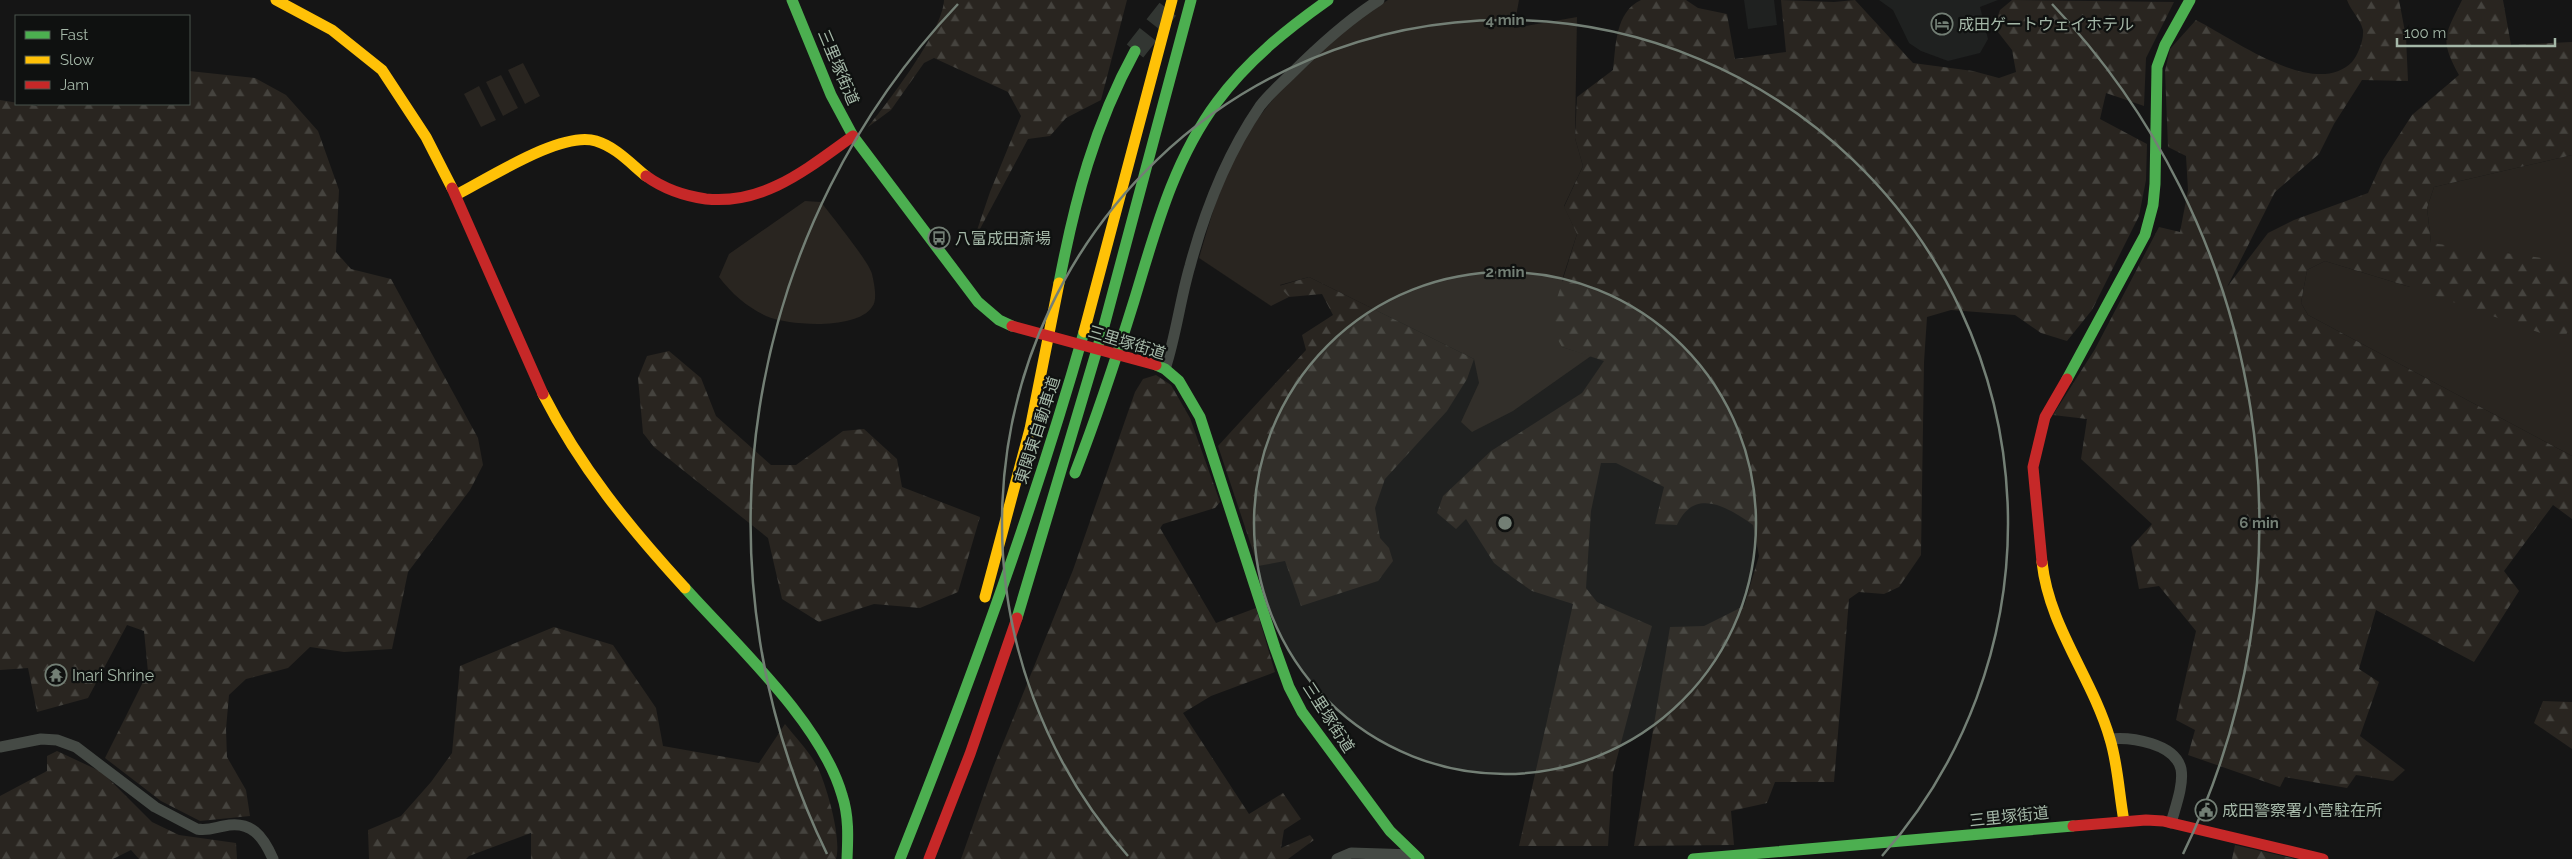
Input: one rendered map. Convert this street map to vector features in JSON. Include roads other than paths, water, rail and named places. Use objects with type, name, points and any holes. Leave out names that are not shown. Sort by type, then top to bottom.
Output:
[{"type":"main road","points":[[276,0],[312,17],[347,39],[385,73],[430,139],[544,396],[586,470],[626,521],[796,711],[822,748],[832,766],[848,819],[848,859]]},
{"type":"main road","name":"三里塚街道","points":[[792,0],[831,95],[854,136],[978,302],[999,320],[1012,326],[1160,367],[1179,381],[1200,417],[1275,648],[1302,712],[1390,831],[1416,857]]},
{"type":"main road","name":"東関東自動車道","points":[[900,859],[986,637],[1050,446],[1114,223],[1172,0]]},
{"type":"main road","points":[[1013,634],[1091,379],[1191,0]]},
{"type":"main road","points":[[1071,486],[1099,411],[1166,196],[1189,148],[1204,121],[1242,70],[1288,27],[1328,0]]},
{"type":"main road","points":[[2124,821],[2110,739],[2096,704],[2059,628],[2049,599],[2041,558],[2034,497],[2033,467],[2045,417],[2108,307],[2145,235],[2153,206],[2155,184],[2158,67],[2165,44],[2190,0]]},
{"type":"main road","points":[[983,604],[1005,531],[1037,399],[1087,163],[1113,89],[1135,51]]},
{"type":"main road","points":[[456,195],[559,144],[586,139],[611,148],[653,180],[671,190],[712,199],[736,199],[767,192],[781,186],[854,136]]},
{"type":"main road","points":[[929,859],[963,775],[1013,634],[1064,504]]},
{"type":"main road","points":[[909,838],[977,622]]},
{"type":"main road","name":"三里塚街道","points":[[1693,859],[1819,850],[2146,820],[2172,823],[2323,859]]},
{"type":"street","points":[[1160,367],[1190,265],[1214,194],[1234,148],[1261,105],[1326,39],[1356,15],[1379,0]]},
{"type":"street","points":[[2110,739],[2134,738],[2172,753],[2178,762],[2182,777],[2172,823]]},
{"type":"street","points":[[0,747],[41,739],[57,740],[76,746],[155,806],[197,829],[205,831],[242,825],[255,830],[264,839],[273,859]]},
{"type":"street","points":[[1337,859],[1351,853],[1416,857]]},
{"type":"tunnel","points":[[1135,51],[1172,4]]},
{"type":"place","name":"成田ゲートウェイホテル","points":[[1942,24]]},
{"type":"place","name":"八富成田斎場","points":[[939,238]]},
{"type":"place","name":"Inari Shrine","points":[[56,675]]},
{"type":"place","name":"成田警察署小菅駐在所","points":[[2206,810]]}]
